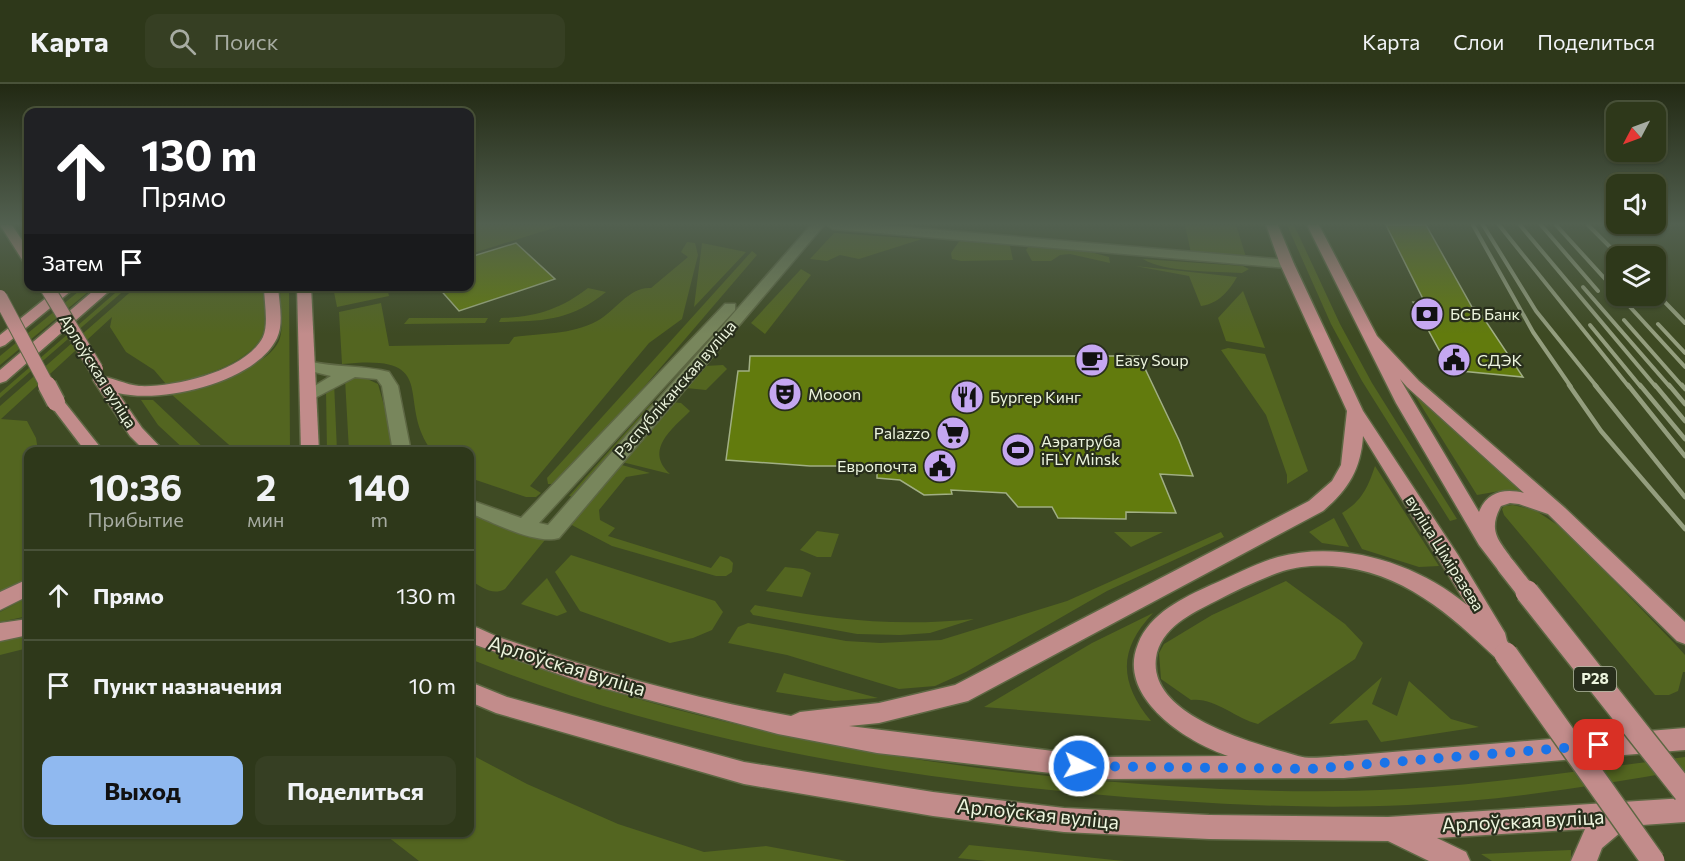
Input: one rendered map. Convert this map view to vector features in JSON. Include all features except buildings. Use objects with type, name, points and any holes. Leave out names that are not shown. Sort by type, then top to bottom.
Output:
[{"type":"main road","name":"Р28","points":[[1331,261],[1404,403],[1486,540],[1685,792]]},
{"type":"main road","name":"вуліца Ціміразева","points":[[1287,264],[1355,411],[1451,560],[1506,654],[1653,861]]},
{"type":"main road","name":"Арлоўская вуліца","points":[[49,291],[99,376],[136,432],[152,447]]},
{"type":"main road","points":[[0,342],[64,291]]},
{"type":"main road","points":[[0,378],[102,291]]},
{"type":"main road","points":[[99,376],[126,390],[158,390],[202,382],[239,366],[265,346],[271,334],[271,291]]},
{"type":"main road","points":[[304,291],[310,447]]},
{"type":"main road","points":[[0,297],[56,402],[92,447]]},
{"type":"main road","points":[[1368,335],[1413,384],[1558,513],[1685,635]]},
{"type":"main road","points":[[778,724],[879,713],[960,694],[1316,507],[1334,494],[1348,475],[1353,458],[1355,411]]},
{"type":"main road","points":[[1486,540],[1485,516],[1489,505],[1495,500],[1506,497],[1519,498],[1558,513]]},
{"type":"main road","points":[[1310,769],[1206,737],[1176,718],[1147,682],[1142,661],[1145,648],[1158,628],[1179,611],[1279,564],[1313,558],[1345,559],[1390,570],[1416,582],[1448,602],[1506,654]]},
{"type":"main road","points":[[0,602],[24,589]]},
{"type":"main road","points":[[0,632],[24,628]]},
{"type":"main road","name":"Арлоўская вуліца","points":[[474,636],[494,645],[584,674],[778,724],[877,742],[1102,768],[1310,769],[1685,739]]},
{"type":"main road","name":"Арлоўская вуліца","points":[[474,694],[504,706],[744,773],[933,804],[1064,820],[1209,827],[1388,829],[1685,810]]},
{"type":"main road","points":[[1584,861],[1591,840],[1621,815]]},
{"type":"main road","points":[[1388,829],[1457,861]]},
{"type":"street","points":[[659,396],[772,261]]},
{"type":"street","name":"Рэспубліканская вуліца","points":[[524,527],[659,396],[784,261]]},
{"type":"street","points":[[1255,261],[1287,264]]},
{"type":"street","points":[[308,366],[315,370],[364,370],[383,375],[390,386],[401,447]]},
{"type":"street","points":[[309,396],[335,379],[364,370]]},
{"type":"street","name":"Рэспубліканская вуліца","points":[[474,508],[524,527],[552,533],[659,396]]},
{"type":"green space","points":[[683,261],[696,261],[682,319],[649,343],[530,486],[541,493],[536,497],[526,497],[474,479],[474,447],[430,447],[421,432],[411,385],[405,374],[394,366],[374,363],[342,364],[339,312],[381,303],[389,346],[509,344],[514,337],[567,331],[587,326],[604,317],[629,295],[643,288],[651,288]]},
{"type":"green space","points":[[700,261],[737,261],[694,307]]},
{"type":"green space","points":[[743,261],[752,261],[632,401],[554,484],[548,484],[547,478]]},
{"type":"green space","points":[[1147,261],[1243,266],[1249,269],[1242,273],[1177,269]]},
{"type":"green space","points":[[1303,261],[1311,261],[1340,324],[1372,383],[1457,519],[1450,521],[1362,381],[1331,324]]},
{"type":"green space","points":[[1135,266],[1237,277],[1222,296],[1213,303],[1201,306],[1189,276]]},
{"type":"green space","points":[[801,269],[811,275],[765,334],[751,323]]},
{"type":"green space","points":[[588,288],[606,292],[580,309],[556,318],[499,322],[501,318],[526,316],[548,310]]},
{"type":"green space","points":[[79,291],[89,291],[0,365],[0,356]]},
{"type":"green space","points":[[117,291],[123,291],[0,398],[0,393]]},
{"type":"green space","points":[[131,291],[263,291],[264,328],[257,344],[235,361],[221,368],[191,379],[166,384],[154,370],[126,352],[110,327],[112,317],[1,419],[27,421],[36,438],[37,447],[24,447],[24,581],[0,595],[0,406]]},
{"type":"green space","points":[[280,291],[289,291],[290,447],[231,447],[171,394],[215,382],[263,359],[274,349],[280,338],[282,319]]},
{"type":"green space","points":[[334,291],[388,291],[389,296],[337,307]]},
{"type":"green space","points":[[1243,291],[1265,348],[1226,341],[1218,318]]},
{"type":"green space","points":[[409,318],[488,318],[485,323],[404,324]]},
{"type":"green space","points":[[1228,348],[1265,354],[1308,471],[1287,484],[1287,475],[1266,415],[1221,350]]},
{"type":"green space","points":[[723,365],[727,369],[706,390],[686,388],[705,366]]},
{"type":"green space","points":[[363,377],[378,384],[398,447],[349,447],[345,379]]},
{"type":"green space","points":[[334,382],[337,447],[327,447],[326,391]]},
{"type":"green space","points":[[1414,394],[1525,492],[1500,491],[1477,495]]},
{"type":"green space","points":[[141,400],[153,400],[203,447],[182,447],[158,425]]},
{"type":"green space","points":[[657,400],[663,400],[578,498],[569,496],[649,406]]},
{"type":"green space","points":[[671,402],[681,403],[690,411],[669,433],[660,448],[663,465],[670,474],[622,462]]},
{"type":"green space","points":[[622,465],[650,473],[626,477],[599,510],[600,520],[615,528],[608,536],[711,568],[720,556],[733,563],[732,572],[726,576],[716,576],[612,546],[568,523],[614,466]]},
{"type":"green space","points":[[1375,466],[1439,566],[1419,567],[1362,549],[1342,513],[1355,504],[1363,493]]},
{"type":"green space","points":[[474,503],[549,535],[505,589],[496,592],[474,582]]},
{"type":"green space","points":[[1513,505],[1535,510],[1565,530],[1685,655],[1685,672],[1683,672],[1678,691],[1669,695],[1655,695],[1504,515],[1502,509],[1504,506]]},
{"type":"green space","points":[[1334,518],[1349,547],[1322,543],[1309,532]]},
{"type":"green space","points":[[817,531],[839,534],[831,557],[817,557],[800,550]]},
{"type":"green space","points":[[1114,532],[1163,532],[1131,547]]},
{"type":"green space","points":[[1221,532],[1224,537],[1107,591],[966,672],[935,686],[899,689],[787,655],[728,643],[738,627],[748,623],[846,641],[880,643],[941,640],[1067,601]]},
{"type":"green space","points":[[571,555],[715,601],[723,612],[712,630],[693,638],[670,643],[580,611],[555,572]]},
{"type":"green space","points":[[785,567],[803,569],[811,573],[802,597],[766,591]]},
{"type":"green space","points":[[547,578],[567,612],[557,616],[521,604]]},
{"type":"green space","points":[[1286,581],[1345,624],[1363,643],[1355,659],[1258,724],[1208,702],[1191,700],[1161,679],[1159,653],[1164,644],[1212,615]]},
{"type":"green space","points":[[24,599],[24,617],[0,622],[0,612]]},
{"type":"green space","points":[[755,605],[810,615],[864,621],[918,622],[974,619],[930,633],[857,634],[753,615],[750,611]]},
{"type":"green space","points":[[1153,613],[1133,640],[1127,666],[1128,679],[1133,693],[1151,721],[984,707],[1092,643]]},
{"type":"green space","points":[[24,636],[24,649],[0,655],[0,639]]},
{"type":"green space","points":[[474,644],[617,693],[764,731],[913,759],[1067,778],[1150,785],[1276,791],[1359,791],[1472,784],[1685,757],[1685,770],[1513,796],[1408,805],[1285,806],[1121,797],[1002,785],[847,763],[693,731],[543,686],[474,660]]},
{"type":"green space","points":[[784,673],[878,698],[834,701],[776,692]]},
{"type":"green space","points":[[1382,677],[1372,704],[1397,716],[1409,681],[1451,719],[1479,727],[1381,742],[1367,720],[1329,724]]},
{"type":"green space","points":[[474,756],[527,784],[618,824],[704,852],[766,846],[847,861],[419,861],[388,837],[474,837]]},
{"type":"green space","points":[[969,845],[1125,861],[986,861],[958,858]]},
{"type":"green space","points":[[1571,850],[1571,861],[1492,861],[1481,854]]},
{"type":"railway","points":[[1493,261],[1533,332],[1571,387]]},
{"type":"railway","points":[[1505,261],[1536,311],[1597,387]]},
{"type":"railway","points":[[1528,261],[1629,387]]},
{"type":"railway","points":[[1550,261],[1656,387]]},
{"type":"railway","points":[[1572,261],[1598,291]]},
{"type":"railway","points":[[1589,261],[1606,280]]},
{"type":"railway","points":[[1583,287],[1670,387]]},
{"type":"railway","points":[[1666,303],[1685,323]]},
{"type":"railway","points":[[1629,306],[1685,367]]},
{"type":"railway","points":[[1624,320],[1683,387]]},
{"type":"railway","points":[[1658,324],[1685,353]]},
{"type":"railway","points":[[1590,325],[1641,387]]},
{"type":"railway","points":[[1569,385],[1601,431],[1685,529]]},
{"type":"railway","points":[[1595,385],[1685,497]]},
{"type":"railway","points":[[1628,385],[1685,456]]},
{"type":"railway","points":[[1640,385],[1685,439]]},
{"type":"railway","points":[[1655,385],[1685,421]]},
{"type":"railway","points":[[1669,385],[1685,404]]},
{"type":"railway","points":[[1682,385],[1685,389]]},
{"type":"place","name":"БСБ Банк","points":[[1427,314]]},
{"type":"place","name":"Easy Soup","points":[[1092,360]]},
{"type":"place","name":"СДЭК","points":[[1454,360]]},
{"type":"place","name":"Mooon","points":[[785,394]]},
{"type":"place","name":"Бургер Кинг","points":[[967,397]]},
{"type":"place","name":"Palazzo","points":[[953,433]]},
{"type":"place","name":"Аэратруба iFLY Minsk","points":[[1018,450]]},
{"type":"place","name":"Европочта","points":[[940,466]]},
{"type":"route","points":[[1079,766],[1310,769],[1599,745]]}]
